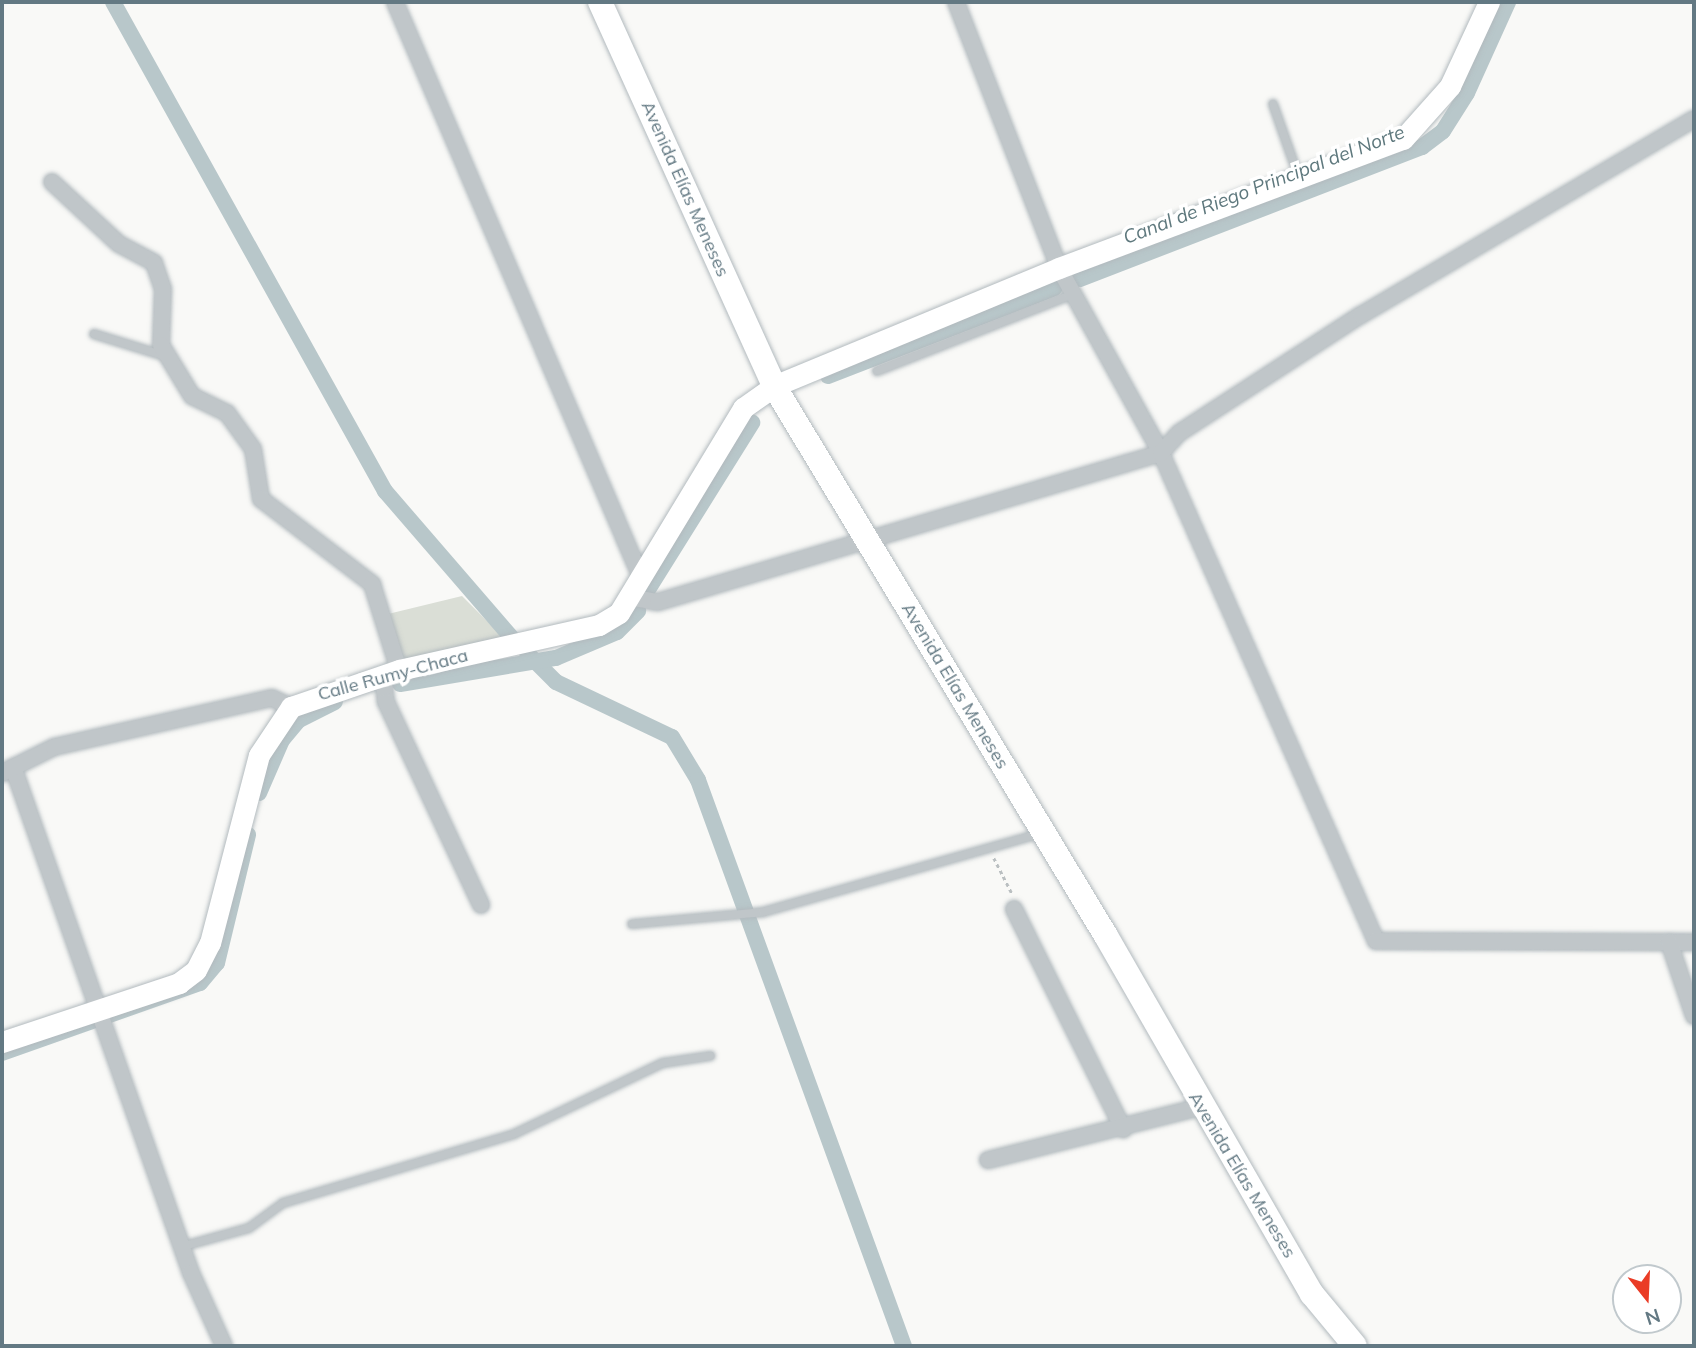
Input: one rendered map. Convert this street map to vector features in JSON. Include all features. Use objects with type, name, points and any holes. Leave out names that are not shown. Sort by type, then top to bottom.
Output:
[{"type":"main road","name":"Avenida Elías Meneses","points":[[600,2],[774,386],[1042,833],[1200,1107],[1312,1294],[1355,1346]]},
{"type":"street","points":[[395,2],[641,577]]},
{"type":"street","points":[[956,2],[1059,268],[1161,453],[1376,941],[1694,942]]},
{"type":"street","name":"Calle Rumy-Chaca","points":[[291,707],[391,673],[599,625],[619,613],[715,446],[743,408],[774,386],[1059,268],[1299,178],[1419,129],[1450,86],[1489,2]]},
{"type":"street","points":[[629,597],[657,602],[870,544],[1161,453],[1179,433],[1361,315],[1694,119]]},
{"type":"street","points":[[52,181],[119,244],[154,263],[163,289],[161,345],[192,396],[227,414],[253,449],[261,499],[372,584],[391,673],[386,702],[481,905]]},
{"type":"street","points":[[2,1042],[104,1012],[178,983],[196,970],[209,943],[259,755],[291,707],[272,698],[54,747],[7,770],[104,1012],[184,1246],[224,1346]]},
{"type":"street","points":[[1014,909],[1123,1129]]},
{"type":"street","points":[[1669,942],[1694,1016]]},
{"type":"street","points":[[988,1160],[1123,1129],[1200,1107]]},
{"type":"lane","points":[[1273,104],[1299,178]]},
{"type":"lane","points":[[877,371],[1073,293]]},
{"type":"lane","points":[[94,334],[168,357]]},
{"type":"lane","points":[[632,924],[723,919],[763,912],[1042,833]]},
{"type":"lane","points":[[184,1246],[249,1228],[283,1203],[514,1134],[663,1063],[710,1056]]},
{"type":"path","points":[[989,848],[1014,909]]},
{"type":"shaded area","points":[[462,596],[504,638],[404,662],[388,614]]},
{"type":"waterway","points":[[113,2],[385,491],[511,637]]},
{"type":"waterway","name":"Canal de Riego Principal del Norte","points":[[1080,279],[1422,147],[1443,131],[1467,93],[1508,2]]},
{"type":"waterway","name":"Canal de Riego Principal del Norte","points":[[828,376],[1055,288]]},
{"type":"waterway","name":"Canal de Riego Principal del Norte","points":[[649,588],[752,423]]},
{"type":"waterway","name":"Canal de Riego Principal del Norte","points":[[400,684],[556,658],[617,632],[638,611]]},
{"type":"waterway","points":[[527,653],[556,682],[672,737],[698,780],[904,1346]]},
{"type":"waterway","name":"Canal de Riego Principal del Norte","points":[[259,793],[282,740],[299,720],[335,702]]},
{"type":"waterway","name":"Canal de Riego Principal del Norte","points":[[2,1053],[200,983],[217,963],[248,835]]}]
